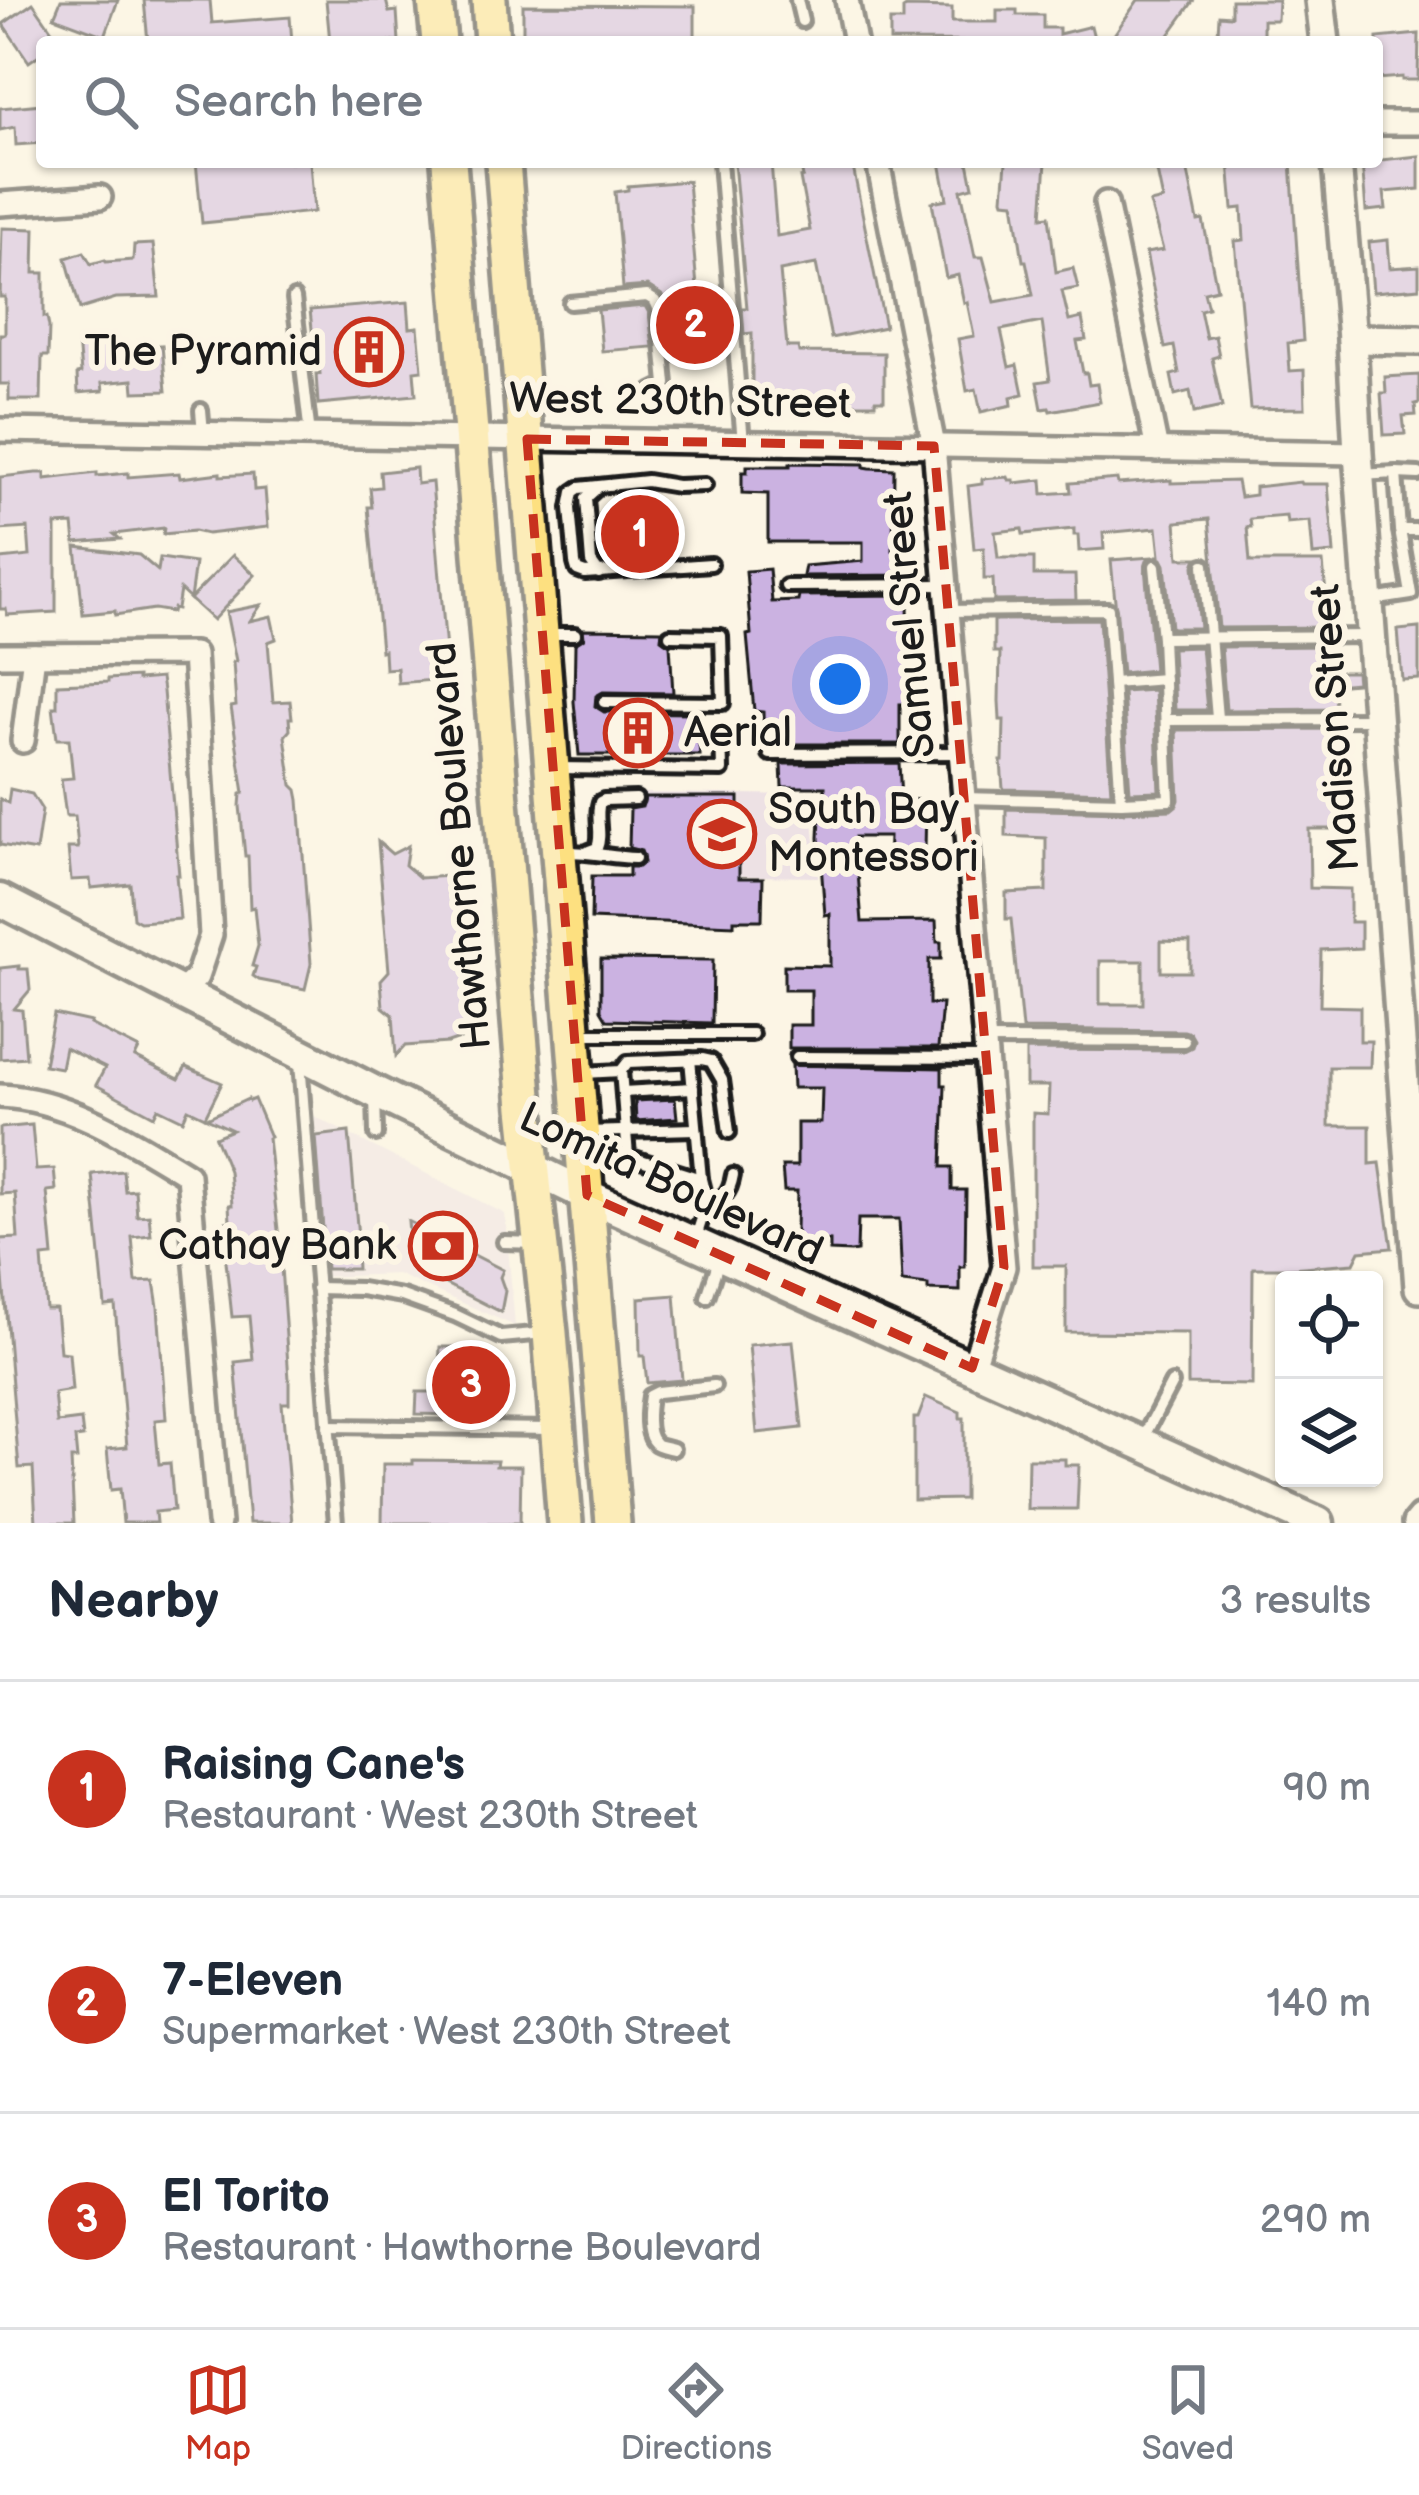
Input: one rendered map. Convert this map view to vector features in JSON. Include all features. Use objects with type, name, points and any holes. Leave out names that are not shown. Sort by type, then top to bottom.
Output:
[{"type":"main road","points":[[435,0],[438,36]]},
{"type":"main road","points":[[489,0],[492,36]]},
{"type":"main road","name":"Hawthorne Boulevard","points":[[450,168],[565,1523]]},
{"type":"main road","points":[[503,168],[526,439],[558,634],[553,768],[574,851],[576,1073],[613,1523]]},
{"type":"main road","name":"Lomita Boulevard","points":[[0,900],[587,1196],[1318,1523]]},
{"type":"street","points":[[847,0],[854,36]]},
{"type":"street","points":[[1320,0],[1324,36]]},
{"type":"street","points":[[1383,123],[1419,123]]},
{"type":"street","name":"Samuel Street","points":[[879,168],[934,446],[996,1162],[1004,1267],[972,1368]]},
{"type":"street","name":"Madison Street","points":[[1338,168],[1419,1288]]},
{"type":"street","points":[[0,204],[100,197]]},
{"type":"street","points":[[1106,203],[1156,450]]},
{"type":"street","points":[[1352,339],[1419,340]]},
{"type":"street","name":"West 230th Street","points":[[0,430],[202,421],[310,435],[1156,450],[1359,464]]},
{"type":"street","points":[[0,655],[194,654],[212,935],[197,977],[181,992]]},
{"type":"street","points":[[22,741],[34,655]]},
{"type":"street","points":[[0,1096],[32,1097],[114,1130],[188,1175],[219,1523]]},
{"type":"lane","points":[[797,0],[802,21]]},
{"type":"lane","points":[[720,168],[742,442]]},
{"type":"lane","points":[[570,303],[647,296],[655,301],[666,384],[652,391]]},
{"type":"lane","points":[[294,298],[310,435]]},
{"type":"lane","points":[[1359,464],[1419,474]]},
{"type":"lane","points":[[1369,601],[1411,594],[1396,473]]},
{"type":"lane","points":[[705,485],[647,481],[579,488],[569,508],[574,563],[585,573],[711,564]]},
{"type":"lane","points":[[1400,530],[1419,530]]},
{"type":"lane","points":[[1204,565],[1217,718]]},
{"type":"lane","points":[[964,799],[1169,800],[1155,566]]},
{"type":"lane","points":[[785,586],[946,585]]},
{"type":"lane","points":[[948,611],[1108,609],[1121,802]]},
{"type":"lane","points":[[604,702],[723,703],[721,636],[670,635]]},
{"type":"lane","points":[[1162,638],[1372,636]]},
{"type":"lane","points":[[1113,683],[1164,679]]},
{"type":"lane","points":[[1167,720],[1378,719]]},
{"type":"lane","points":[[553,768],[722,770],[721,732]]},
{"type":"lane","points":[[770,754],[960,753]]},
{"type":"lane","points":[[574,851],[598,848],[600,802],[636,799]]},
{"type":"lane","points":[[574,851],[635,857]]},
{"type":"lane","points":[[574,1034],[752,1034]]},
{"type":"lane","points":[[797,1057],[1184,1041]]},
{"type":"lane","points":[[299,1053],[336,1523]]},
{"type":"lane","points":[[690,1059],[707,1203],[707,1297]]},
{"type":"lane","points":[[576,1073],[620,1071],[628,1062],[712,1060],[725,1092],[729,1132]]},
{"type":"lane","points":[[620,1071],[628,1156],[701,1179]]},
{"type":"lane","points":[[622,1092],[693,1088]]},
{"type":"lane","points":[[375,1091],[376,1134]]},
{"type":"lane","points":[[581,1132],[696,1129]]},
{"type":"lane","points":[[707,1203],[727,1195],[733,1175]]},
{"type":"lane","points":[[505,1242],[541,1243]]},
{"type":"lane","points":[[317,1288],[402,1296],[501,1337],[550,1333]]},
{"type":"lane","points":[[1140,1444],[1172,1383]]},
{"type":"lane","points":[[673,1449],[656,1445],[651,1438],[650,1396],[714,1386]]},
{"type":"lane","points":[[328,1426],[558,1430]]},
{"type":"highlighted area","points":[[527,439],[934,446],[1004,1267],[972,1368],[587,1195]]},
{"type":"shaded area","name":"South Bay Montessori","points":[[630,793],[811,795],[818,877],[628,874]]},
{"type":"shaded area","points":[[308,1113],[505,1214],[515,1326],[397,1274],[321,1277]]},
{"type":"building","points":[[61,0],[118,0],[105,36],[54,17]]},
{"type":"building","points":[[144,0],[210,0],[212,23],[290,17],[292,36],[147,36]]},
{"type":"building","points":[[326,0],[386,0],[389,12],[397,11],[399,36],[329,36]]},
{"type":"building","points":[[1138,0],[1194,0],[1168,36],[1113,36]]},
{"type":"building","points":[[1231,0],[1278,0],[1277,20],[1263,20],[1263,36],[1218,34],[1219,15],[1231,16]]},
{"type":"building","points":[[33,3],[56,36],[36,36],[36,57],[29,62],[3,24]]},
{"type":"building","points":[[523,5],[695,6],[695,36],[523,36]]},
{"type":"building","points":[[952,8],[952,22],[997,22],[997,10],[1017,10],[1017,15],[1043,15],[1043,28],[1059,28],[1059,34],[1091,26],[1094,36],[890,36],[890,21],[903,21],[903,9]]},
{"type":"building","points":[[1419,34],[1418,80],[1383,79],[1383,37]]},
{"type":"building","points":[[36,105],[36,143],[16,145],[15,127],[0,130],[0,108]]},
{"type":"building","points":[[1419,156],[1419,189],[1384,192],[1386,209],[1366,211],[1362,168],[1383,168],[1383,160]]},
{"type":"building","points":[[197,168],[310,168],[314,212],[202,223]]},
{"type":"building","points":[[735,168],[771,168],[777,236],[810,230],[801,168],[853,168],[885,327],[831,338],[816,264],[780,271],[787,347],[798,347],[799,352],[884,353],[884,400],[843,404],[843,399],[761,403],[761,399],[752,399],[752,333],[744,334],[742,308],[747,308]]},
{"type":"building","points":[[941,168],[969,168],[973,187],[961,190],[975,257],[983,257],[995,302],[1033,295],[1014,202],[1003,198],[1006,168],[1046,168],[1042,217],[1049,216],[1056,272],[1073,268],[1078,288],[1062,291],[1069,321],[1082,318],[1086,340],[1077,341],[1083,373],[1089,385],[1097,384],[1100,402],[1042,409],[1037,382],[1050,380],[1042,322],[1001,330],[1009,367],[1017,365],[1023,394],[1011,397],[1012,405],[981,412],[976,389],[967,391],[958,339],[974,336],[967,302],[958,275],[946,278],[932,202],[947,199]]},
{"type":"building","points":[[1156,168],[1187,168],[1217,289],[1204,292],[1208,308],[1200,310],[1206,338],[1215,336],[1219,356],[1212,358],[1222,407],[1194,413],[1190,391],[1175,395],[1171,375],[1179,373],[1174,346],[1165,348],[1146,253],[1163,250],[1150,203],[1163,200]]},
{"type":"building","points":[[1230,168],[1291,168],[1303,341],[1288,343],[1290,371],[1304,370],[1305,408],[1250,409],[1235,241],[1244,240],[1242,208],[1233,209]]},
{"type":"building","points":[[688,181],[699,311],[722,310],[724,336],[716,349],[673,353],[669,308],[663,296],[648,286],[623,288],[615,192],[628,190],[628,186]]},
{"type":"building","points":[[2,228],[35,229],[34,273],[44,273],[44,317],[49,327],[48,356],[42,356],[41,400],[9,400],[9,384],[0,384],[0,334],[5,334],[5,297],[0,297]]},
{"type":"building","points":[[1388,240],[1390,268],[1419,266],[1419,288],[1373,292],[1369,242]]},
{"type":"building","points":[[153,244],[159,297],[116,298],[80,309],[66,258],[84,252],[91,264],[133,260],[134,245]]},
{"type":"building","name":"The Pyramid","points":[[408,302],[410,328],[418,327],[422,370],[414,371],[416,395],[318,404],[316,374],[320,374],[310,310]]},
{"type":"building","points":[[645,306],[653,347],[602,351],[598,310]]},
{"type":"building","points":[[116,339],[117,349],[162,345],[166,391],[134,392],[133,380],[102,383],[103,391],[78,393],[78,340]]},
{"type":"building","points":[[1419,375],[1419,403],[1415,404],[1416,415],[1403,416],[1405,434],[1384,435],[1381,393],[1386,393],[1385,377]]},
{"type":"building","points":[[790,463],[894,469],[893,550],[905,550],[907,575],[803,576],[805,566],[863,561],[863,542],[768,542],[768,494],[742,493],[742,472],[747,472],[747,466]]},
{"type":"building","points":[[416,468],[417,484],[432,482],[447,663],[432,665],[434,680],[398,683],[397,668],[385,669],[381,651],[368,507],[372,507],[370,488],[381,487],[380,472]]},
{"type":"building","points":[[45,473],[45,479],[97,473],[128,473],[128,477],[179,473],[180,478],[253,474],[254,490],[265,489],[268,527],[207,534],[163,534],[164,528],[75,543],[73,524],[56,525],[56,612],[7,615],[6,609],[0,609],[0,559],[30,556],[28,528],[0,530],[0,477]]},
{"type":"building","points":[[1008,477],[1014,483],[1042,480],[1043,494],[1071,492],[1070,483],[1117,479],[1118,484],[1237,481],[1240,497],[1255,495],[1255,487],[1328,484],[1334,553],[1313,555],[1310,521],[1287,523],[1286,516],[1250,519],[1251,527],[1247,527],[1250,562],[1323,562],[1329,627],[1219,628],[1209,519],[1176,522],[1179,558],[1197,558],[1200,628],[1171,628],[1165,565],[1156,556],[1160,556],[1157,528],[1103,533],[1104,549],[1079,551],[1074,529],[995,532],[998,558],[1034,558],[1034,575],[1075,575],[1076,600],[994,601],[993,579],[984,579],[984,548],[974,549],[968,486],[982,484],[982,479]]},
{"type":"building","points":[[655,510],[664,558],[611,561],[606,540],[616,539],[614,514]]},
{"type":"building","points":[[76,547],[139,555],[158,571],[160,558],[195,563],[190,599],[180,590],[177,609],[172,612],[83,614]]},
{"type":"building","points":[[233,555],[255,575],[213,620],[190,599]]},
{"type":"building","points":[[1152,557],[1145,567],[1154,670],[1122,673],[1111,560]]},
{"type":"building","points":[[769,569],[772,602],[798,601],[799,596],[908,595],[909,704],[900,704],[900,744],[764,747],[763,712],[754,711],[746,571]]},
{"type":"building","points":[[261,605],[250,621],[271,616],[276,639],[268,642],[273,702],[290,701],[292,718],[285,736],[292,785],[299,800],[311,964],[305,989],[253,976],[258,946],[254,907],[250,908],[240,806],[244,793],[231,707],[236,706],[236,661],[226,612]]},
{"type":"building","points":[[1099,619],[1111,792],[1003,789],[1004,720],[1000,720],[1000,652],[994,652],[994,620]]},
{"type":"building","points":[[1419,628],[1419,679],[1402,680],[1398,630]]},
{"type":"building","points":[[583,629],[662,630],[661,639],[670,645],[673,693],[603,692],[596,696],[595,706],[604,712],[696,713],[700,755],[579,755],[575,644],[584,638]]},
{"type":"building","points":[[1330,646],[1331,672],[1356,672],[1357,683],[1334,685],[1335,709],[1226,710],[1221,647]]},
{"type":"building","points":[[1201,647],[1207,710],[1175,710],[1172,648]]},
{"type":"building","points":[[161,678],[180,919],[140,922],[133,918],[130,884],[91,888],[90,879],[71,880],[68,848],[78,848],[75,816],[66,816],[61,779],[73,778],[69,739],[57,739],[53,707],[57,707],[57,684]]},
{"type":"building","points":[[1154,690],[1159,791],[1130,792],[1123,692]]},
{"type":"building","points":[[1337,729],[1344,803],[1351,803],[1351,829],[1309,829],[1310,888],[1350,889],[1350,922],[1361,922],[1361,948],[1321,950],[1320,1006],[1360,1007],[1360,1041],[1371,1041],[1370,1067],[1329,1067],[1329,1126],[1370,1126],[1370,1164],[1380,1163],[1392,1248],[1360,1251],[1354,1263],[1253,1268],[1252,1385],[1188,1384],[1188,1333],[1066,1332],[1066,1266],[1033,1266],[1033,1113],[1048,1114],[1049,1086],[1026,1086],[1026,1050],[1184,1051],[1194,1040],[1184,1031],[1022,1029],[1006,893],[1046,891],[1046,838],[1006,836],[1006,809],[1171,810],[1179,800],[1176,730]],"holes":[[[1161,941],[1190,942],[1190,972],[1161,972]],[[1100,961],[1143,961],[1143,1004],[1100,1004]]]},
{"type":"building","points":[[899,763],[901,799],[921,800],[926,805],[925,850],[920,850],[920,863],[888,863],[889,837],[855,837],[862,922],[936,921],[941,959],[929,959],[929,1004],[942,1004],[938,1048],[789,1048],[789,1025],[811,1025],[811,990],[784,990],[784,965],[830,966],[830,914],[825,915],[819,838],[825,787],[782,787],[781,764]]},
{"type":"building","points":[[10,789],[32,794],[42,810],[36,851],[0,845],[0,799],[8,803]]},
{"type":"building","points":[[645,797],[739,797],[739,878],[763,878],[762,920],[734,920],[734,925],[591,919],[592,876],[629,876],[629,867],[644,862],[641,851],[629,848],[630,809],[642,807]]},
{"type":"building","points":[[378,842],[392,854],[408,846],[405,865],[420,878],[449,876],[459,864],[466,917],[473,923],[481,1014],[463,1029],[466,1037],[405,1046],[396,1056],[393,1015],[383,1007],[381,980],[389,971]]},
{"type":"building","points":[[601,959],[713,960],[712,1023],[607,1020],[601,1010]]},
{"type":"building","points":[[0,968],[28,969],[30,990],[14,1009],[22,1010],[26,1057],[0,1059]]},
{"type":"building","points":[[54,1014],[91,1022],[139,1049],[135,1057],[179,1079],[186,1067],[222,1083],[205,1117],[188,1109],[183,1120],[158,1108],[154,1116],[96,1085],[105,1068],[65,1048],[61,1068],[44,1065]]},
{"type":"building","points":[[792,1065],[942,1068],[942,1167],[952,1167],[952,1190],[966,1190],[960,1291],[928,1290],[928,1285],[902,1282],[899,1219],[858,1219],[857,1251],[830,1251],[830,1241],[799,1239],[797,1191],[784,1191],[782,1166],[797,1166],[797,1123],[821,1123],[822,1088],[793,1088]]},
{"type":"building","points":[[254,1099],[270,1137],[289,1379],[289,1403],[282,1403],[292,1523],[249,1523],[235,1362],[253,1360],[249,1316],[232,1317],[225,1252],[229,1251],[226,1222],[232,1205],[229,1171],[215,1137],[232,1130],[207,1118]]},
{"type":"building","points":[[675,1099],[677,1118],[636,1121],[635,1101]]},
{"type":"building","points":[[32,1125],[36,1170],[54,1169],[56,1190],[47,1191],[53,1256],[42,1257],[46,1309],[56,1309],[60,1352],[69,1353],[72,1390],[54,1393],[57,1423],[81,1420],[83,1437],[75,1438],[77,1459],[71,1459],[74,1523],[36,1523],[33,1467],[19,1468],[0,1242],[18,1238],[15,1193],[0,1194],[0,1128]]},
{"type":"building","points":[[349,1132],[357,1269],[326,1269],[316,1136]]},
{"type":"building","points":[[123,1171],[125,1191],[135,1190],[137,1216],[149,1215],[151,1235],[132,1237],[136,1282],[154,1281],[158,1307],[166,1419],[155,1420],[159,1464],[170,1463],[174,1510],[155,1512],[156,1523],[123,1523],[120,1489],[111,1490],[107,1449],[127,1447],[115,1305],[105,1306],[92,1174]]},
{"type":"building","points":[[408,1221],[503,1270],[501,1312],[414,1268],[418,1261],[411,1257]]},
{"type":"building","points":[[675,1295],[682,1380],[647,1383],[644,1356],[640,1356],[639,1298]]},
{"type":"building","points":[[793,1341],[802,1428],[757,1433],[749,1345]]},
{"type":"building","points":[[440,1347],[482,1347],[481,1360],[494,1360],[494,1378],[504,1379],[503,1413],[416,1414],[417,1392],[438,1392]]},
{"type":"building","points":[[926,1397],[964,1418],[964,1499],[914,1500],[914,1418]]},
{"type":"building","points":[[1028,1459],[1065,1459],[1065,1465],[1079,1465],[1077,1509],[1027,1509]]},
{"type":"building","points":[[413,1460],[497,1461],[496,1466],[521,1466],[520,1523],[382,1523],[383,1464],[413,1464]]},
{"type":"place","name":"7-Eleven","points":[[695,325]]},
{"type":"place","name":"The Pyramid","points":[[369,352]]},
{"type":"place","name":"Raising Cane's","points":[[640,534]]},
{"type":"place","name":"Aerial","points":[[638,733]]},
{"type":"place","name":"South Bay Montessori","points":[[722,834]]},
{"type":"place","name":"Cathay Bank","points":[[443,1246]]},
{"type":"place","name":"El Torito","points":[[471,1385]]}]
